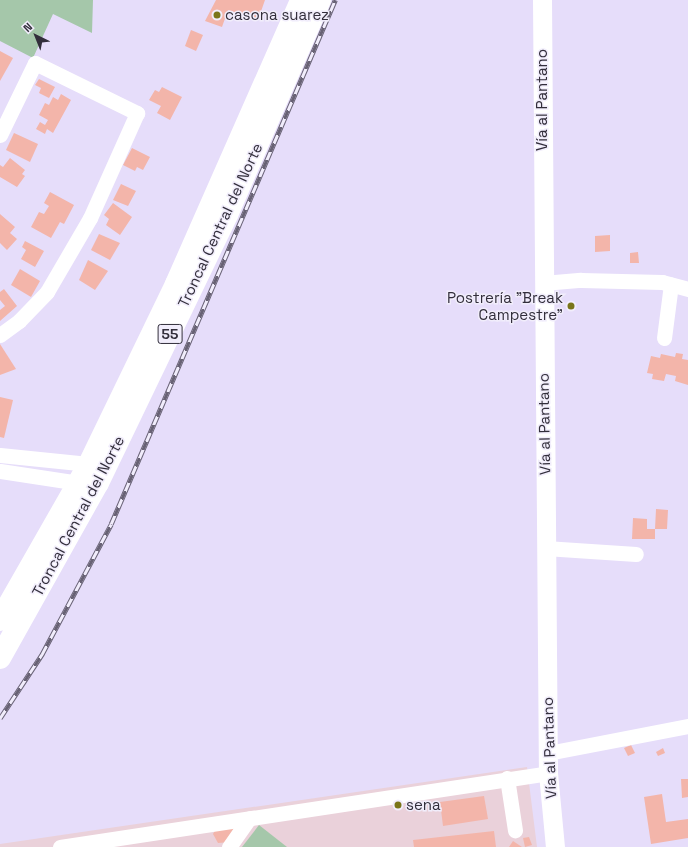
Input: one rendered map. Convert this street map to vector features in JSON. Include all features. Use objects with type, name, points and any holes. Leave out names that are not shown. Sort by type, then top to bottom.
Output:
[{"type":"highway","name":"Troncal Central del Norte","points":[[0,620],[89,464],[176,284],[300,0]]},
{"type":"highway","name":"Troncal Central del Norte","points":[[0,658],[98,483],[227,215],[320,0]]},
{"type":"main road","name":"Vía al Pantano","points":[[542,0],[545,548],[548,772],[555,847]]},
{"type":"street","points":[[0,135],[35,63],[137,113],[90,218],[48,292],[20,321],[0,335]]},
{"type":"street","points":[[543,283],[581,280],[671,284],[688,289]]},
{"type":"street","points":[[664,338],[671,284]]},
{"type":"street","points":[[0,455],[89,464]]},
{"type":"street","points":[[0,471],[79,483]]},
{"type":"street","points":[[545,548],[636,554]]},
{"type":"street","points":[[548,753],[688,726]]},
{"type":"street","points":[[60,847],[548,772]]},
{"type":"street","points":[[507,778],[515,830]]},
{"type":"street","points":[[229,847],[249,818]]},
{"type":"shaded area","name":"sena","points":[[527,767],[537,847],[0,847],[0,844]]},
{"type":"green space","points":[[0,0],[93,0],[92,33],[53,14],[33,58],[0,41]]},
{"type":"green space","points":[[259,825],[287,847],[242,847]]},
{"type":"building","name":"casona suarez","points":[[216,0],[265,0],[258,20],[228,10],[222,27],[205,21]]},
{"type":"building","points":[[191,30],[203,35],[196,51],[185,46]]},
{"type":"building","points":[[0,51],[13,58],[0,81]]},
{"type":"building","points":[[39,79],[55,87],[49,98],[39,93],[41,88],[35,85]]},
{"type":"building","points":[[162,87],[182,97],[170,120],[157,113],[161,106],[149,100],[155,90],[159,92]]},
{"type":"building","points":[[61,94],[71,100],[53,133],[47,129],[45,134],[36,129],[40,122],[45,125],[48,120],[39,115],[45,103],[49,105],[53,97],[58,100]]},
{"type":"building","points":[[14,133],[38,144],[30,162],[6,150]]},
{"type":"building","points":[[132,148],[150,157],[143,170],[137,167],[135,171],[123,165]]},
{"type":"building","points":[[10,158],[25,170],[22,174],[25,176],[17,187],[0,177],[0,165],[3,167]]},
{"type":"building","points":[[121,184],[136,191],[128,206],[113,200]]},
{"type":"building","points":[[50,192],[74,205],[64,224],[60,222],[51,238],[31,227],[39,212],[44,214],[49,206],[44,203]]},
{"type":"building","points":[[113,203],[132,217],[120,235],[106,225],[109,219],[104,215]]},
{"type":"building","points":[[0,214],[15,227],[10,233],[17,239],[7,250],[0,243]]},
{"type":"building","points":[[99,234],[120,243],[110,260],[91,250]]},
{"type":"building","points":[[610,235],[610,251],[595,252],[595,236]]},
{"type":"building","points":[[25,241],[44,251],[35,267],[21,259],[26,250],[22,247]]},
{"type":"building","points":[[638,252],[639,263],[630,263],[630,253]]},
{"type":"building","points":[[88,260],[108,271],[95,290],[79,280]]},
{"type":"building","points":[[20,269],[40,281],[31,297],[11,285]]},
{"type":"building","points":[[4,289],[17,306],[0,321],[0,310],[5,306],[0,300],[0,292]]},
{"type":"building","points":[[0,344],[16,369],[0,375]]},
{"type":"building","points":[[676,353],[683,354],[682,359],[688,360],[688,385],[675,381],[676,376],[666,374],[664,381],[652,379],[653,374],[647,373],[651,356],[660,358],[661,354],[675,357]]},
{"type":"building","points":[[0,397],[13,400],[4,438],[0,437]]},
{"type":"building","points":[[656,509],[668,510],[667,529],[655,529]]},
{"type":"building","points":[[633,518],[647,519],[647,529],[655,529],[655,539],[632,539]]},
{"type":"building","points":[[631,745],[635,753],[628,756],[624,748]]},
{"type":"building","points":[[663,748],[665,753],[658,756],[656,752]]},
{"type":"building","points":[[681,779],[688,779],[688,797],[682,798]]},
{"type":"building","points":[[662,794],[666,822],[688,819],[688,838],[651,844],[644,797]]},
{"type":"building","points":[[484,796],[488,819],[443,826],[440,802]]},
{"type":"building","points":[[230,826],[236,830],[230,842],[218,843],[213,834],[217,827]]},
{"type":"building","points":[[494,831],[496,847],[414,847],[413,840]]},
{"type":"building","points":[[529,837],[532,845],[525,847],[523,838]]},
{"type":"building","points":[[513,841],[522,847],[509,847]]},
{"type":"railway","points":[[0,718],[42,654],[111,524],[335,0]]},
{"type":"place","name":"casona suarez","points":[[217,15]]},
{"type":"place","name":"Postrería \"Break Campestre\"","points":[[571,306]]},
{"type":"place","name":"sena","points":[[398,805]]}]
